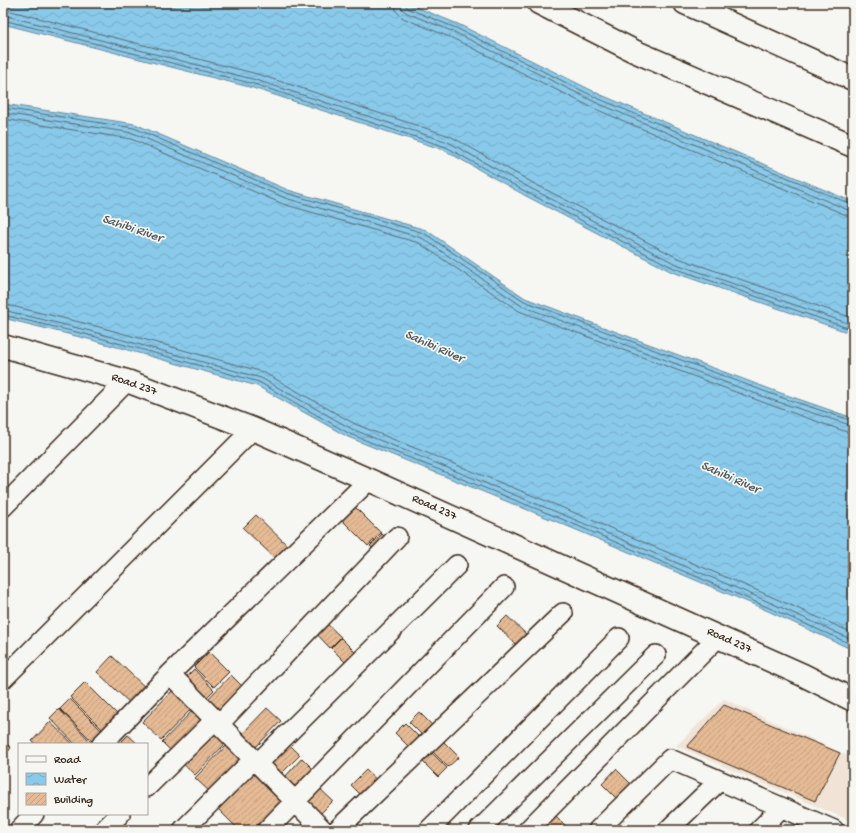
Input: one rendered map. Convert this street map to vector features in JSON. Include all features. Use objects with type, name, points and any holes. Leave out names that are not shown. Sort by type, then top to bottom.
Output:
[{"type":"street","points":[[539,3],[641,54],[853,146]]},
{"type":"street","points":[[685,3],[710,7],[853,79]]},
{"type":"street","name":"Road 237","points":[[3,346],[127,381],[254,429],[803,675],[853,700]]},
{"type":"street","points":[[3,507],[127,381]]},
{"type":"street","points":[[3,679],[254,429]]},
{"type":"street","points":[[103,743],[170,674],[369,480]]},
{"type":"street","points":[[148,786],[217,722],[397,537]]},
{"type":"street","points":[[184,830],[457,565]]},
{"type":"street","points":[[267,830],[504,587]]},
{"type":"street","points":[[337,830],[563,613]]},
{"type":"street","points":[[528,830],[718,637]]},
{"type":"street","points":[[429,830],[619,638]]},
{"type":"street","points":[[479,830],[656,655]]},
{"type":"street","points":[[170,674],[323,830]]},
{"type":"street","points":[[598,830],[670,759],[834,830]]},
{"type":"street","points":[[668,830],[719,781]]},
{"type":"street","points":[[759,830],[781,808]]},
{"type":"street","points":[[19,830],[33,815]]},
{"type":"street","points":[[104,830],[119,815]]},
{"type":"shaded area","points":[[724,699],[853,758],[853,822],[676,746]]},
{"type":"water","points":[[3,3],[406,3],[458,24],[599,94],[853,202],[853,334],[672,272],[526,196],[444,150],[253,88],[3,24]]},
{"type":"water","name":"Sahibi River","points":[[3,104],[135,124],[288,190],[426,230],[525,298],[778,392],[853,418],[853,650],[757,606],[555,521],[348,437],[257,386],[88,339],[3,318]]},
{"type":"building","points":[[355,507],[381,533],[368,546],[342,520]]},
{"type":"building","points":[[256,515],[288,546],[276,559],[243,528]]},
{"type":"building","points":[[382,534],[391,543],[379,555],[370,546]]},
{"type":"building","points":[[507,616],[528,636],[518,646],[497,626]]},
{"type":"building","points":[[323,620],[341,637],[330,648],[313,630]]},
{"type":"building","points":[[341,638],[356,653],[346,663],[331,648]]},
{"type":"building","points":[[209,652],[229,672],[214,687],[194,667]]},
{"type":"building","points":[[112,656],[148,690],[133,706],[97,672]]},
{"type":"building","points":[[194,669],[214,690],[204,700],[184,679]]},
{"type":"building","points":[[231,675],[244,688],[219,713],[206,701]]},
{"type":"building","points":[[85,682],[122,719],[107,734],[70,697]]},
{"type":"building","points":[[175,688],[194,706],[161,740],[142,722]]},
{"type":"building","points":[[70,699],[106,735],[96,743],[94,743],[60,709]]},
{"type":"building","points":[[724,705],[840,753],[815,801],[687,747]]},
{"type":"building","points":[[195,708],[210,723],[177,757],[162,742]]},
{"type":"building","points":[[267,708],[281,721],[256,747],[242,734]]},
{"type":"building","points":[[59,709],[92,743],[74,743],[50,718]]},
{"type":"building","points":[[419,712],[438,731],[428,741],[409,722]]},
{"type":"building","points":[[50,722],[72,743],[35,743],[32,741]]},
{"type":"building","points":[[405,723],[424,742],[414,752],[395,733]]},
{"type":"building","points":[[210,726],[226,743],[195,775],[178,759]]},
{"type":"building","points":[[128,735],[137,743],[122,743],[121,742]]},
{"type":"building","points":[[284,739],[300,755],[280,775],[264,760]]},
{"type":"building","points":[[441,739],[459,757],[448,767],[431,750]]},
{"type":"building","points":[[3,740],[11,748],[3,757]]},
{"type":"building","points":[[227,745],[243,761],[212,794],[195,778]]},
{"type":"building","points":[[430,751],[447,768],[438,777],[421,760]]},
{"type":"building","points":[[302,758],[316,772],[298,790],[285,777]]},
{"type":"building","points":[[616,769],[633,786],[618,800],[602,784]]},
{"type":"building","points":[[366,770],[380,783],[365,799],[351,785]]},
{"type":"building","points":[[253,772],[288,806],[265,830],[239,830],[217,808]]},
{"type":"building","points":[[316,785],[333,801],[317,817],[300,801]]},
{"type":"building","points":[[554,814],[570,830],[551,830],[544,823]]}]
